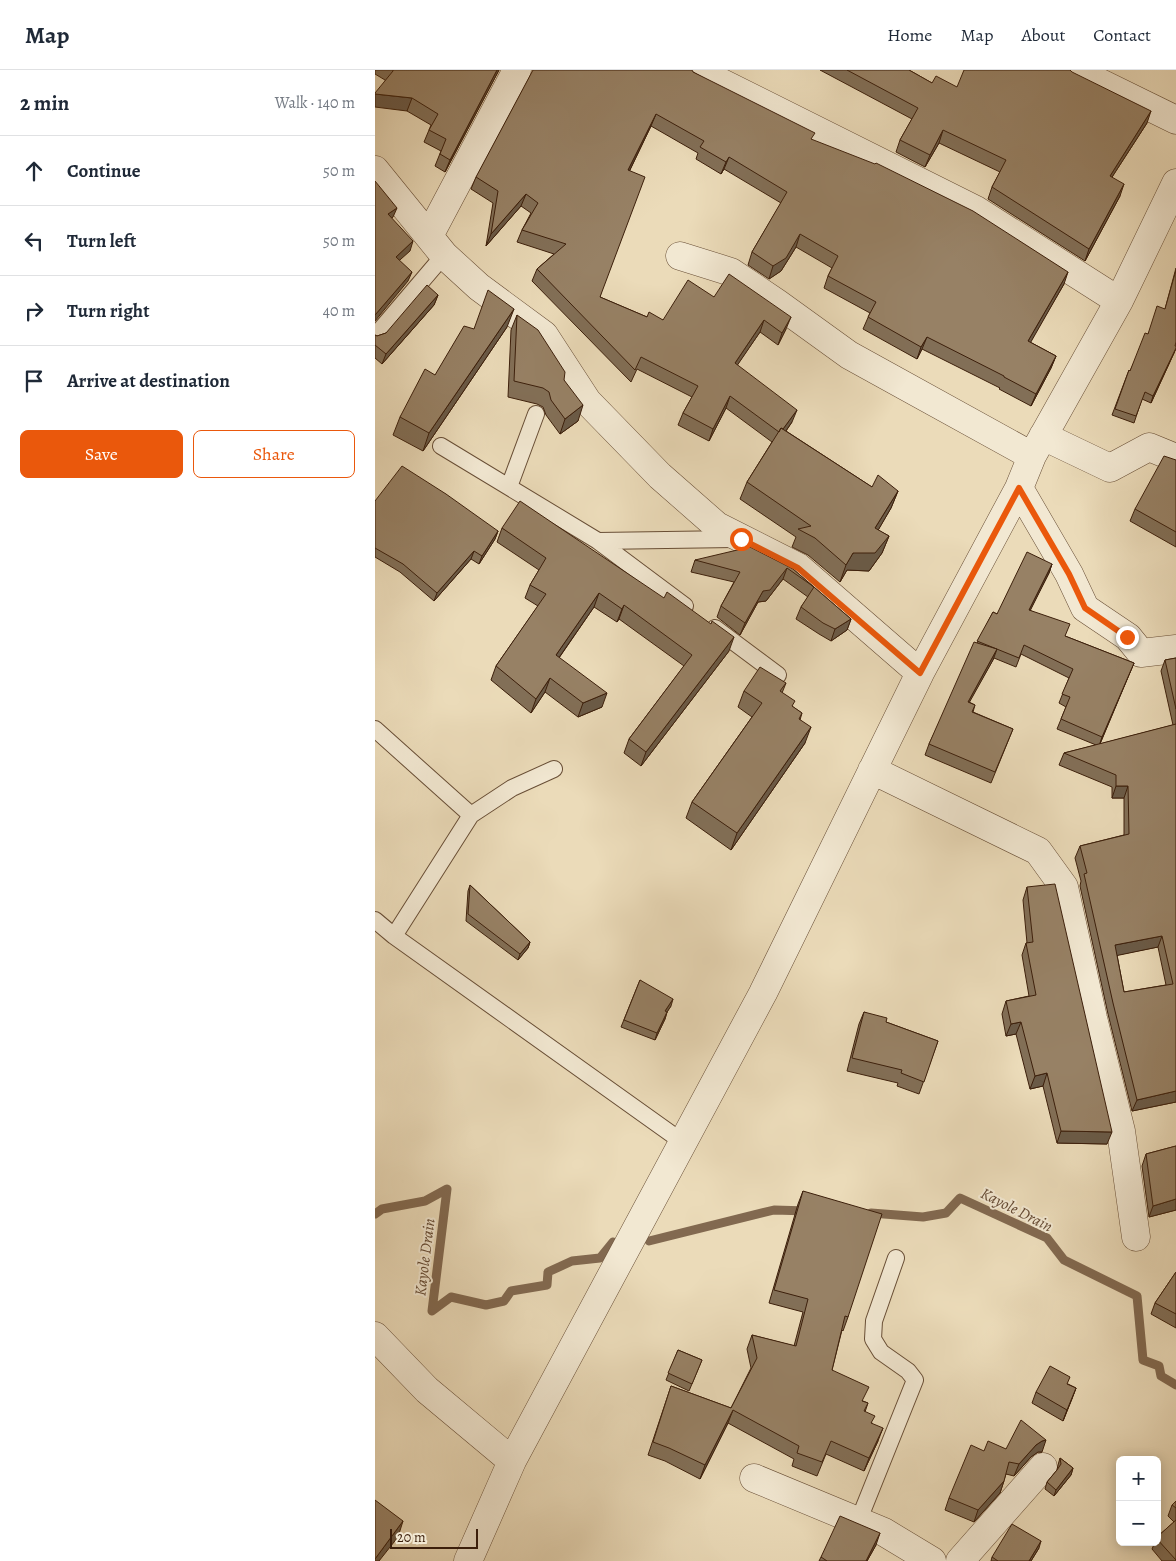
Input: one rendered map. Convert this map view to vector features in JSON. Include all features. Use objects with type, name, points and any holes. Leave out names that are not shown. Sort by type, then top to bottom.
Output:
[{"type":"street","points":[[436,245],[517,70]]},
{"type":"street","points":[[696,70],[976,210],[1119,302]]},
{"type":"street","points":[[1074,70],[1176,120]]},
{"type":"street","points":[[375,170],[436,245],[479,287],[544,336],[587,400],[667,482],[717,526],[798,568],[920,673]]},
{"type":"street","points":[[468,1561],[511,1461],[763,994],[920,673],[1019,488],[1037,446],[1119,302],[1176,183]]},
{"type":"street","points":[[679,256],[731,272],[849,355],[1037,446],[1110,468],[1149,447],[1176,458]]},
{"type":"street","points":[[1019,488],[1069,574],[1085,608],[1127,637],[1141,652],[1176,649]]},
{"type":"street","points":[[873,770],[1038,851],[1064,887],[1093,1018],[1121,1131],[1136,1237]]},
{"type":"street","points":[[375,1336],[427,1390],[511,1461]]},
{"type":"street","points":[[960,1561],[1043,1467]]},
{"type":"street","points":[[754,1478],[884,1532],[932,1561]]},
{"type":"lane","points":[[375,336],[436,245]]},
{"type":"lane","points":[[509,487],[536,414]]},
{"type":"lane","points":[[441,446],[598,541],[778,675]]},
{"type":"lane","points":[[598,541],[741,539]]},
{"type":"lane","points":[[375,729],[471,815]]},
{"type":"lane","points":[[393,936],[471,815],[512,788],[554,769]]},
{"type":"lane","points":[[375,920],[393,936],[684,1143]]},
{"type":"lane","points":[[858,1522],[915,1380],[908,1371],[881,1352],[873,1339],[874,1321],[896,1258]]},
{"type":"building","points":[[393,70],[497,70],[450,160],[440,154],[446,139],[429,130],[438,114],[412,98],[375,94]]},
{"type":"building","points":[[533,70],[692,70],[815,133],[811,139],[876,163],[973,211],[1068,272],[1028,341],[1056,356],[1036,394],[927,337],[921,347],[868,317],[876,302],[828,276],[838,256],[800,234],[786,258],[773,266],[752,252],[787,192],[729,157],[726,162],[700,147],[704,141],[656,114],[628,170],[645,177],[600,297],[647,317],[649,312],[663,320],[688,280],[714,297],[729,274],[791,317],[782,333],[764,320],[735,363],[797,410],[783,429],[781,428],[779,432],[730,396],[713,429],[683,413],[698,386],[641,357],[635,370],[537,269],[566,244],[522,230],[538,203],[526,194],[491,234],[498,191],[476,177]]},
{"type":"building","points":[[847,70],[909,70],[932,83],[936,76],[957,87],[964,70],[1070,70],[1151,111],[1110,176],[1124,184],[1089,249],[992,187],[1006,160],[943,130],[930,155],[900,140],[918,108]]},
{"type":"building","points":[[375,181],[397,208],[388,214],[413,241],[396,257],[412,272],[375,315]]},
{"type":"building","points":[[1176,270],[1176,348],[1153,396],[1145,392],[1136,416],[1115,409],[1145,333],[1148,334],[1157,306],[1165,309]]},
{"type":"building","points":[[427,285],[438,295],[386,354],[375,345],[375,335],[386,333]]},
{"type":"building","points":[[488,290],[514,309],[429,433],[400,417],[425,369],[435,375],[464,326],[474,329]]},
{"type":"building","points":[[517,315],[538,330],[565,372],[564,380],[583,405],[565,419],[551,400],[549,392],[543,388],[514,381]]},
{"type":"building","points":[[781,428],[872,487],[878,475],[898,491],[875,528],[889,536],[875,553],[853,553],[846,565],[815,538],[798,529],[811,526],[747,482]]},
{"type":"building","points":[[1164,456],[1176,460],[1176,532],[1135,509]]},
{"type":"building","points":[[402,466],[498,531],[482,556],[474,551],[437,593],[403,564],[375,548],[375,501]]},
{"type":"building","points":[[520,501],[664,598],[667,592],[711,624],[712,621],[734,637],[646,752],[629,739],[692,655],[624,605],[622,609],[599,593],[556,655],[607,693],[583,703],[550,678],[536,699],[496,666],[546,594],[530,585],[546,558],[502,528]]},
{"type":"building","points":[[750,547],[793,569],[813,587],[787,568],[770,590],[763,591],[745,623],[721,606],[740,572],[695,560]]},
{"type":"building","points":[[1027,552],[1052,564],[1029,610],[1070,624],[1065,636],[1134,663],[1102,737],[1061,719],[1070,697],[1062,694],[1073,669],[1024,645],[1019,658],[977,641],[993,612],[997,614]]},
{"type":"building","points":[[814,587],[851,619],[835,629],[801,607]]},
{"type":"building","points":[[974,642],[997,649],[968,702],[975,705],[972,712],[1013,729],[995,772],[929,744]]},
{"type":"building","points":[[1176,658],[1176,709],[1165,660]]},
{"type":"building","points":[[760,667],[786,683],[780,691],[795,701],[792,706],[802,713],[799,719],[811,727],[737,833],[692,802],[762,703],[744,691]]},
{"type":"building","points":[[1176,724],[1176,1091],[1137,1100],[1084,874],[1087,873],[1080,846],[1129,834],[1128,786],[1116,786],[1116,775],[1064,753]],"holes":[[[1162,936],[1173,984],[1124,992],[1115,945]]]},
{"type":"building","points":[[1055,884],[1112,1132],[1061,1131],[1047,1073],[1035,1076],[1021,1022],[1011,1024],[1006,1001],[1036,995],[1026,943],[1033,942],[1027,887]]},
{"type":"building","points":[[470,885],[530,942],[520,954],[468,914]]},
{"type":"building","points":[[640,980],[673,999],[665,1011],[667,1012],[657,1033],[624,1020]]},
{"type":"building","points":[[864,1012],[887,1018],[886,1022],[938,1041],[924,1082],[901,1073],[902,1070],[852,1058]]},
{"type":"building","points":[[1176,1146],[1176,1199],[1153,1206],[1146,1154]]},
{"type":"building","points":[[803,1191],[882,1214],[848,1317],[845,1316],[832,1370],[869,1387],[862,1401],[868,1403],[864,1411],[875,1416],[871,1423],[883,1428],[869,1458],[831,1441],[822,1462],[797,1453],[799,1446],[733,1410],[705,1465],[653,1442],[671,1386],[731,1408],[757,1358],[752,1335],[796,1346],[808,1299],[774,1290]]},
{"type":"building","points":[[1176,1272],[1176,1314],[1155,1303]]},
{"type":"building","points":[[678,1350],[702,1360],[692,1384],[668,1373]]},
{"type":"building","points":[[1050,1366],[1070,1377],[1067,1384],[1076,1388],[1067,1410],[1036,1392]]},
{"type":"building","points":[[1021,1420],[1046,1440],[1036,1445],[1019,1464],[1009,1462],[1004,1481],[978,1510],[949,1498],[971,1445],[984,1451],[988,1441],[1006,1449]]},
{"type":"building","points":[[1060,1458],[1073,1468],[1056,1490],[1047,1482],[1061,1464]]},
{"type":"building","points":[[375,1500],[403,1521],[375,1559]]},
{"type":"building","points":[[840,1516],[880,1533],[866,1561],[827,1561],[821,1557]]},
{"type":"building","points":[[1176,1520],[1176,1560],[1161,1543],[1161,1533]]},
{"type":"building","points":[[1012,1524],[1041,1541],[1029,1561],[998,1561],[992,1557]]},
{"type":"waterway","name":"Kayole Drain","points":[[375,1214],[382,1209],[425,1201],[447,1189],[432,1311],[451,1297],[486,1305],[504,1301],[511,1291],[547,1285],[548,1272],[572,1261],[600,1258],[613,1242]]},
{"type":"waterway","name":"Kayole Drain","points":[[871,1213],[923,1217],[946,1213],[960,1198],[1047,1238],[1064,1260],[1137,1296],[1143,1360],[1159,1366],[1161,1376],[1176,1385]]},
{"type":"waterway","name":"Kayole Drain","points":[[649,1241],[774,1210],[808,1211]]},
{"type":"route","points":[[741,539],[798,568],[920,673],[1019,488],[1069,574],[1085,608],[1127,637]]}]
